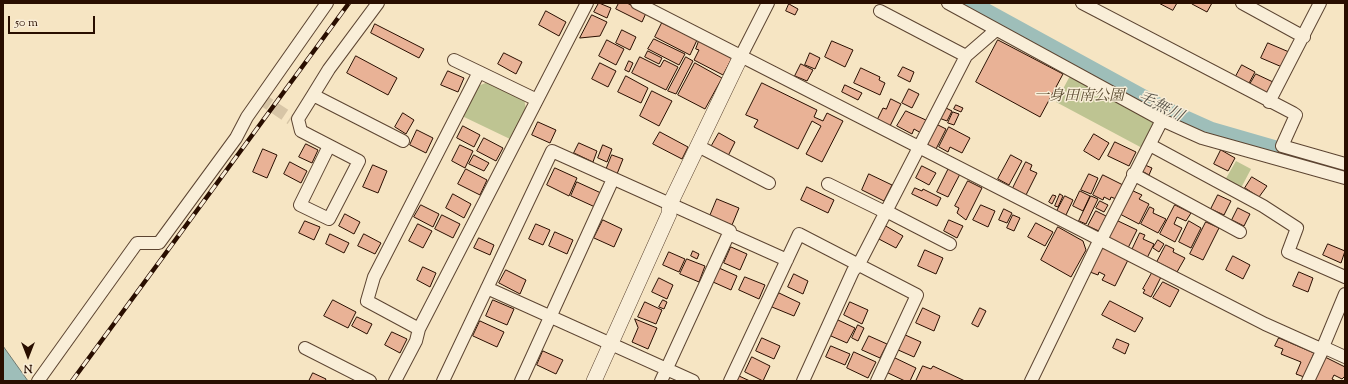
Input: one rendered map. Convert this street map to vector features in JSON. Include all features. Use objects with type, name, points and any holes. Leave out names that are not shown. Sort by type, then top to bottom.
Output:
[{"type":"street","points":[[38,381],[137,243],[159,242],[236,138],[246,117],[327,3]]},
{"type":"street","points":[[329,146],[300,205],[329,219],[359,162],[301,131],[294,119],[313,95],[329,69],[378,3]]},
{"type":"street","points":[[395,381],[416,341],[419,328],[587,3]]},
{"type":"street","points":[[637,3],[1280,331],[1323,349],[1345,356]]},
{"type":"street","points":[[594,381],[669,214],[670,204],[768,3]]},
{"type":"street","points":[[948,3],[1162,120],[1202,138],[1345,178]]},
{"type":"street","points":[[1082,3],[1296,115],[1282,146],[1345,164]]},
{"type":"street","points":[[1242,3],[1304,37]]},
{"type":"street","points":[[1269,102],[1304,37],[1320,3]]},
{"type":"street","points":[[880,11],[966,56]]},
{"type":"street","points":[[803,381],[853,271],[859,264],[966,56],[996,30]]},
{"type":"street","points":[[454,60],[537,100]]},
{"type":"street","points":[[419,328],[367,301],[374,277],[479,72]]},
{"type":"street","points":[[313,95],[403,141]]},
{"type":"street","points":[[1032,381],[1100,240],[1162,120]]},
{"type":"street","points":[[1150,145],[1263,206],[1298,228],[1288,252],[1345,277]]},
{"type":"street","points":[[698,146],[769,183]]},
{"type":"street","points":[[443,381],[552,151],[730,230],[661,381]]},
{"type":"street","points":[[1133,174],[1240,232]]},
{"type":"street","points":[[521,381],[613,179]]},
{"type":"street","points":[[828,184],[950,244]]},
{"type":"street","points":[[729,234],[786,260]]},
{"type":"street","points":[[730,381],[799,234],[917,295],[877,381]]},
{"type":"street","points":[[488,288],[693,381]]},
{"type":"street","points":[[1308,381],[1323,349],[1322,346],[1345,294]]},
{"type":"street","points":[[305,348],[370,381]]},
{"type":"green space","name":"一身田南公園","points":[[1071,74],[1158,122],[1144,149],[1056,102]]},
{"type":"green space","points":[[488,82],[524,99],[526,109],[510,139],[462,116],[478,86]]},
{"type":"green space","points":[[1236,161],[1251,169],[1241,188],[1225,180]]},
{"type":"water","points":[[3,346],[28,381],[3,381]]},
{"type":"building","points":[[599,3],[611,8],[607,18],[594,12]]},
{"type":"building","points":[[619,3],[627,3],[646,13],[642,22],[616,9]]},
{"type":"building","points":[[1159,3],[1177,3],[1173,10]]},
{"type":"building","points":[[1192,3],[1212,3],[1207,12]]},
{"type":"building","points":[[789,4],[798,9],[795,15],[786,11]]},
{"type":"building","points":[[546,11],[566,22],[559,36],[539,25]]},
{"type":"building","points":[[592,15],[607,22],[600,36],[580,38]]},
{"type":"building","points":[[662,23],[697,40],[690,55],[655,37]]},
{"type":"building","points":[[375,24],[424,49],[419,58],[371,33]]},
{"type":"building","points":[[622,30],[636,37],[630,50],[616,43]]},
{"type":"building","points":[[654,39],[685,54],[679,65],[648,49]]},
{"type":"building","points":[[607,40],[624,49],[616,65],[599,56]]},
{"type":"building","points":[[998,40],[1063,74],[1040,117],[976,82]]},
{"type":"building","points":[[699,41],[732,58],[723,75],[694,60],[699,50],[696,49]]},
{"type":"building","points":[[832,41],[853,50],[845,67],[825,57]]},
{"type":"building","points":[[1268,43],[1289,52],[1282,67],[1261,58]]},
{"type":"building","points":[[648,51],[662,58],[659,64],[645,57]]},
{"type":"building","points":[[504,53],[522,62],[516,74],[498,64]]},
{"type":"building","points":[[810,53],[820,58],[815,69],[805,65]]},
{"type":"building","points":[[356,56],[397,78],[388,95],[347,73]]},
{"type":"building","points":[[640,57],[660,67],[664,60],[678,67],[666,90],[632,73]]},
{"type":"building","points":[[686,57],[693,61],[676,94],[668,91]]},
{"type":"building","points":[[629,61],[633,63],[629,72],[625,70]]},
{"type":"building","points":[[600,63],[616,71],[608,87],[592,79]]},
{"type":"building","points":[[695,63],[722,78],[705,109],[678,95]]},
{"type":"building","points":[[801,64],[813,70],[807,81],[795,76]]},
{"type":"building","points":[[1242,65],[1255,72],[1248,85],[1235,78]]},
{"type":"building","points":[[903,67],[914,72],[910,82],[898,76]]},
{"type":"building","points":[[861,68],[880,77],[879,80],[885,83],[880,95],[854,83]]},
{"type":"building","points":[[448,71],[464,78],[458,92],[441,85]]},
{"type":"building","points":[[1256,74],[1273,82],[1266,96],[1249,86]]},
{"type":"building","points":[[626,76],[648,88],[641,103],[618,92]]},
{"type":"building","points":[[762,83],[817,110],[814,117],[823,121],[827,113],[843,121],[822,162],[806,154],[821,126],[812,121],[798,149],[754,127],[758,120],[746,115]]},
{"type":"building","points":[[845,85],[862,93],[858,100],[842,92]]},
{"type":"building","points":[[909,89],[919,94],[912,108],[902,103]]},
{"type":"building","points":[[652,91],[672,101],[659,126],[640,116]]},
{"type":"building","points":[[891,99],[901,104],[890,126],[877,120],[883,108],[886,109]]},
{"type":"building","points":[[956,105],[963,108],[961,112],[954,109]]},
{"type":"building","points":[[944,107],[952,111],[947,121],[939,118]]},
{"type":"building","points":[[906,111],[928,121],[921,133],[914,129],[912,134],[897,126]]},
{"type":"building","points":[[953,112],[959,114],[954,125],[948,123]]},
{"type":"building","points":[[403,113],[414,120],[406,134],[395,127]]},
{"type":"building","points":[[538,122],[556,130],[550,143],[532,135]]},
{"type":"building","points":[[936,124],[946,129],[936,149],[926,144]]},
{"type":"building","points":[[463,126],[480,135],[474,147],[457,138]]},
{"type":"building","points":[[949,127],[970,138],[962,153],[950,147],[948,152],[939,147]]},
{"type":"building","points":[[417,130],[433,138],[426,153],[410,145]]},
{"type":"building","points":[[660,132],[688,147],[682,159],[653,144]]},
{"type":"building","points":[[719,133],[735,142],[728,156],[711,147]]},
{"type":"building","points":[[1094,134],[1109,143],[1099,160],[1084,151]]},
{"type":"building","points":[[484,138],[503,148],[496,161],[477,151]]},
{"type":"building","points":[[1115,142],[1136,152],[1129,166],[1108,156]]},
{"type":"building","points":[[579,143],[597,151],[593,162],[574,153]]},
{"type":"building","points":[[306,144],[318,150],[312,163],[299,157]]},
{"type":"building","points":[[460,145],[473,151],[465,168],[452,161]]},
{"type":"building","points":[[603,145],[612,149],[607,162],[598,158]]},
{"type":"building","points":[[263,149],[277,155],[267,178],[253,172]]},
{"type":"building","points":[[1221,150],[1235,158],[1228,171],[1214,164]]},
{"type":"building","points":[[474,155],[489,163],[484,171],[469,164]]},
{"type":"building","points":[[612,155],[623,159],[617,174],[606,170]]},
{"type":"building","points":[[1011,155],[1022,161],[1009,185],[998,179]]},
{"type":"building","points":[[290,162],[307,171],[301,183],[284,174]]},
{"type":"building","points":[[1026,162],[1032,165],[1030,170],[1037,173],[1026,195],[1013,188]]},
{"type":"building","points":[[373,165],[387,171],[378,193],[363,187]]},
{"type":"building","points":[[1145,165],[1152,168],[1149,175],[1142,171]]},
{"type":"building","points":[[922,166],[936,173],[929,185],[916,178]]},
{"type":"building","points":[[555,168],[577,178],[569,196],[547,185]]},
{"type":"building","points":[[949,168],[960,174],[948,197],[937,192]]},
{"type":"building","points":[[466,169],[487,180],[480,195],[458,184]]},
{"type":"building","points":[[869,174],[892,185],[884,201],[862,190]]},
{"type":"building","points":[[1089,174],[1098,178],[1091,194],[1081,190]]},
{"type":"building","points":[[1103,175],[1123,185],[1116,199],[1111,197],[1110,200],[1104,197],[1103,200],[1093,195]]},
{"type":"building","points":[[1252,177],[1267,186],[1259,197],[1245,188]]},
{"type":"building","points":[[968,181],[982,188],[966,220],[957,213],[959,208],[955,206]]},
{"type":"building","points":[[577,182],[601,193],[595,207],[571,196]]},
{"type":"building","points":[[807,187],[834,200],[828,213],[801,200]]},
{"type":"building","points":[[915,188],[922,191],[923,189],[941,198],[937,206],[912,194]]},
{"type":"building","points":[[1131,190],[1142,195],[1139,199],[1149,204],[1139,224],[1118,213]]},
{"type":"building","points":[[1080,191],[1090,196],[1083,211],[1073,206]]},
{"type":"building","points":[[453,194],[471,204],[464,218],[446,208]]},
{"type":"building","points":[[1060,194],[1063,196],[1058,207],[1055,206]]},
{"type":"building","points":[[1053,195],[1056,196],[1052,204],[1049,202]]},
{"type":"building","points":[[1218,195],[1231,201],[1224,215],[1211,209]]},
{"type":"building","points":[[1065,196],[1073,200],[1066,215],[1057,211]]},
{"type":"building","points":[[1091,196],[1098,199],[1086,224],[1079,221]]},
{"type":"building","points":[[717,199],[739,208],[732,225],[710,216]]},
{"type":"building","points":[[1100,201],[1108,205],[1104,212],[1096,208]]},
{"type":"building","points":[[421,205],[439,214],[433,227],[414,217]]},
{"type":"building","points":[[981,205],[995,211],[988,227],[973,220]]},
{"type":"building","points":[[1175,205],[1191,213],[1186,221],[1177,217],[1174,224],[1182,228],[1175,242],[1160,234]]},
{"type":"building","points":[[1150,207],[1154,209],[1153,213],[1166,219],[1158,233],[1141,224]]},
{"type":"building","points":[[1238,208],[1250,214],[1244,226],[1232,220]]},
{"type":"building","points":[[1004,209],[1012,213],[1007,223],[999,220]]},
{"type":"building","points":[[1096,211],[1108,217],[1101,232],[1088,226]]},
{"type":"building","points":[[345,214],[360,222],[354,234],[339,226]]},
{"type":"building","points":[[442,215],[460,224],[453,238],[435,229]]},
{"type":"building","points":[[1013,215],[1020,218],[1014,231],[1007,228]]},
{"type":"building","points":[[603,220],[622,229],[614,247],[594,238]]},
{"type":"building","points":[[949,220],[963,226],[957,238],[944,231]]},
{"type":"building","points":[[1116,220],[1137,230],[1128,248],[1107,237]]},
{"type":"building","points":[[305,221],[320,227],[314,240],[299,233]]},
{"type":"building","points":[[1189,221],[1201,228],[1191,248],[1179,242]]},
{"type":"building","points":[[1206,222],[1219,228],[1203,260],[1190,254]]},
{"type":"building","points":[[1036,223],[1053,232],[1045,246],[1028,237]]},
{"type":"building","points":[[418,224],[432,231],[423,248],[409,241]]},
{"type":"building","points":[[536,224],[550,230],[543,245],[529,239]]},
{"type":"building","points":[[884,225],[903,236],[896,248],[877,238]]},
{"type":"building","points":[[1058,227],[1083,241],[1086,250],[1071,277],[1041,260]]},
{"type":"building","points":[[555,232],[573,240],[567,254],[549,246]]},
{"type":"building","points":[[1140,233],[1145,235],[1143,239],[1154,244],[1147,258],[1132,250]]},
{"type":"building","points":[[330,234],[349,243],[344,253],[326,244]]},
{"type":"building","points":[[364,234],[381,243],[375,254],[358,246]]},
{"type":"building","points":[[479,238],[494,245],[490,255],[474,248]]},
{"type":"building","points":[[1158,240],[1164,244],[1159,252],[1153,248]]},
{"type":"building","points":[[1328,244],[1345,251],[1341,263],[1323,255]]},
{"type":"building","points":[[1166,245],[1174,249],[1173,252],[1185,258],[1177,272],[1157,262]]},
{"type":"building","points":[[731,247],[747,254],[740,270],[724,263]]},
{"type":"building","points":[[1103,247],[1128,260],[1115,286],[1102,280],[1105,275],[1099,272],[1098,275],[1090,272]]},
{"type":"building","points":[[925,250],[943,258],[936,274],[918,266]]},
{"type":"building","points":[[693,251],[699,254],[697,259],[691,256]]},
{"type":"building","points":[[669,252],[685,259],[679,272],[663,265]]},
{"type":"building","points":[[1233,256],[1250,265],[1243,279],[1226,270]]},
{"type":"building","points":[[687,259],[705,266],[699,282],[680,274]]},
{"type":"building","points":[[423,267],[436,273],[430,287],[417,280]]},
{"type":"building","points":[[719,268],[737,276],[731,290],[713,282]]},
{"type":"building","points":[[506,270],[526,280],[520,294],[499,283]]},
{"type":"building","points":[[1299,272],[1313,278],[1308,292],[1293,286]]},
{"type":"building","points":[[1152,273],[1161,277],[1151,297],[1143,293],[1145,290],[1143,289]]},
{"type":"building","points":[[794,274],[808,281],[803,294],[788,287]]},
{"type":"building","points":[[745,277],[765,285],[759,299],[739,290]]},
{"type":"building","points":[[659,278],[673,285],[667,299],[652,292]]},
{"type":"building","points":[[1163,282],[1179,290],[1170,307],[1153,298]]},
{"type":"building","points":[[779,293],[800,303],[794,316],[772,307]]},
{"type":"building","points":[[333,300],[356,312],[348,328],[324,316]]},
{"type":"building","points":[[493,300],[514,309],[507,325],[486,316]]},
{"type":"building","points":[[663,300],[667,302],[664,309],[659,307]]},
{"type":"building","points":[[1110,301],[1143,318],[1135,332],[1102,315]]},
{"type":"building","points":[[645,302],[662,310],[656,324],[638,317]]},
{"type":"building","points":[[850,302],[868,310],[862,324],[844,315]]},
{"type":"building","points":[[923,308],[940,316],[934,331],[916,323]]},
{"type":"building","points":[[980,308],[986,311],[978,327],[972,324]]},
{"type":"building","points":[[357,317],[372,324],[367,334],[352,326]]},
{"type":"building","points":[[635,319],[657,328],[648,349],[632,342],[638,328]]},
{"type":"building","points":[[838,320],[855,328],[847,343],[831,336]]},
{"type":"building","points":[[480,321],[504,332],[497,347],[473,336]]},
{"type":"building","points":[[858,325],[864,328],[858,341],[852,338]]},
{"type":"building","points":[[392,332],[407,339],[400,353],[385,345]]},
{"type":"building","points":[[903,334],[921,342],[914,357],[896,349]]},
{"type":"building","points":[[869,336],[887,344],[880,358],[862,350]]},
{"type":"building","points":[[762,338],[780,346],[774,359],[756,351]]},
{"type":"building","points":[[1279,338],[1314,353],[1304,377],[1296,374],[1301,362],[1281,354],[1283,349],[1275,346]]},
{"type":"building","points":[[1117,339],[1129,344],[1125,354],[1113,348]]},
{"type":"building","points":[[831,346],[850,354],[845,365],[826,357]]},
{"type":"building","points":[[543,351],[563,360],[556,374],[537,365]]},
{"type":"building","points":[[854,352],[876,362],[868,378],[847,368]]},
{"type":"building","points":[[752,357],[770,366],[763,381],[745,372]]},
{"type":"building","points":[[893,357],[916,368],[910,381],[905,381],[886,372]]},
{"type":"building","points":[[1325,357],[1345,367],[1345,376],[1342,379],[1334,375],[1332,379],[1336,381],[1314,381]]},
{"type":"building","points":[[923,366],[931,369],[933,366],[965,381],[916,381]]},
{"type":"building","points":[[313,373],[326,379],[325,381],[309,381]]},
{"type":"building","points":[[739,376],[750,381],[737,381]]},
{"type":"waterway","name":"毛無川","points":[[966,3],[1163,111],[1210,132],[1345,171]]},
{"type":"tunnel","points":[[260,98],[291,119]]},
{"type":"railway","points":[[72,381],[349,3]]}]
